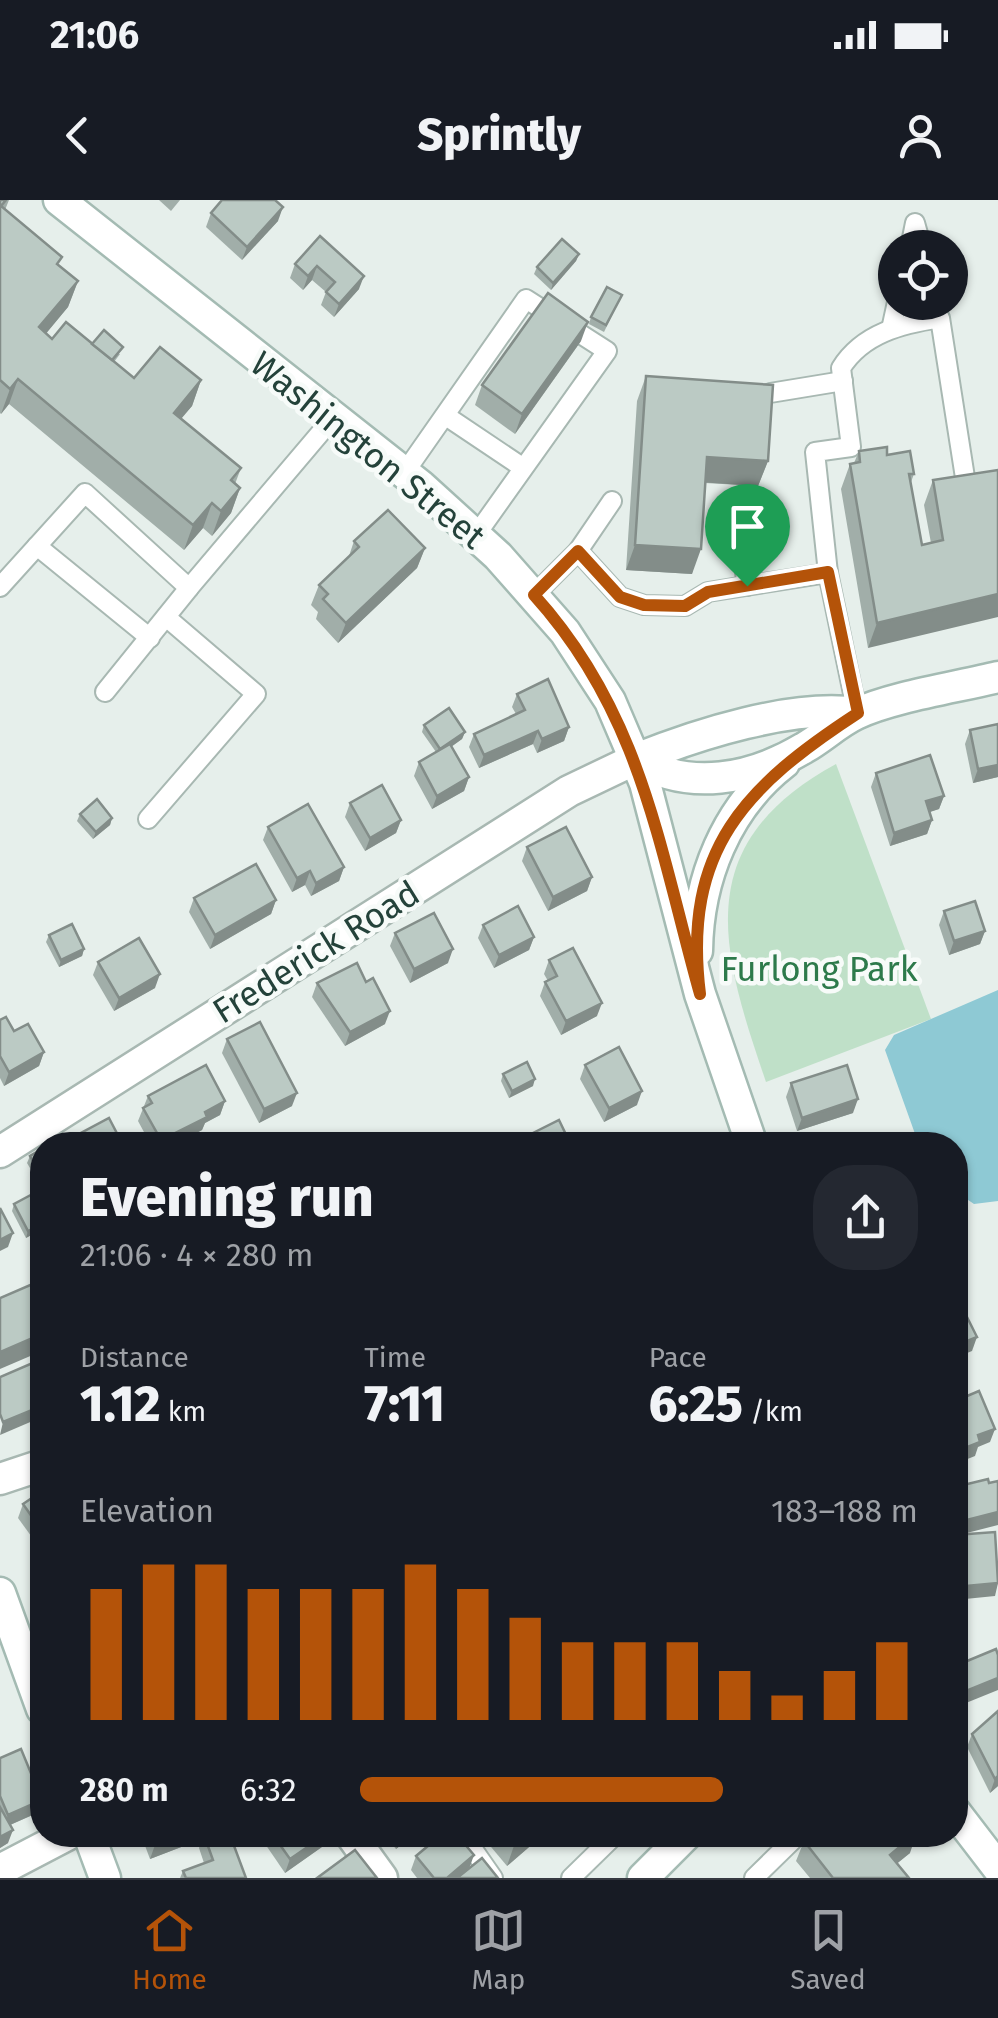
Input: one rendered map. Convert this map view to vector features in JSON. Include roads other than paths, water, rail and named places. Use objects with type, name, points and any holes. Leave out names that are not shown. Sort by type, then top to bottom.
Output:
[{"type":"main road","name":"Washington Street","points":[[58,200],[405,472],[476,535],[534,595],[598,680],[636,760],[700,994],[748,1132]]},
{"type":"main road","points":[[636,760],[674,778],[710,779],[760,768],[802,749],[858,713],[998,677]]},
{"type":"main road","name":"Frederick Road","points":[[32,1132],[569,792],[675,744],[820,708],[858,713]]},
{"type":"main road","points":[[700,994],[699,916],[719,846],[751,795],[802,749]]},
{"type":"main road","name":"Frederick Road","points":[[0,1152],[30,1133]]},
{"type":"main road","points":[[0,1479],[30,1469]]},
{"type":"main road","points":[[0,1593],[30,1676]]},
{"type":"main road","points":[[968,1829],[998,1868]]},
{"type":"main road","points":[[0,1870],[43,1847]]},
{"type":"main road","points":[[93,1847],[105,1878]]},
{"type":"main road","points":[[360,1847],[382,1878]]},
{"type":"main road","points":[[643,1878],[674,1847]]},
{"type":"lane","points":[[405,472],[526,299],[607,351],[476,535]]},
{"type":"lane","points":[[892,325],[893,320]]},
{"type":"lane","points":[[858,713],[828,572],[814,452],[852,448],[840,368],[847,358],[892,325],[907,320]]},
{"type":"lane","points":[[940,320],[966,484]]},
{"type":"lane","points":[[770,393],[843,381]]},
{"type":"lane","points":[[446,416],[522,467]]},
{"type":"lane","points":[[105,692],[334,418]]},
{"type":"lane","points":[[0,587],[85,493],[189,588]]},
{"type":"lane","points":[[534,595],[578,551],[612,501]]},
{"type":"lane","points":[[736,509],[747,586]]},
{"type":"lane","points":[[37,546],[150,638]]},
{"type":"lane","points":[[578,551],[620,597],[644,605],[685,606],[708,592],[828,572]]},
{"type":"lane","points":[[148,819],[256,694],[166,617]]},
{"type":"lane","points":[[471,1847],[493,1878]]},
{"type":"lane","points":[[570,1878],[602,1847]]},
{"type":"lane","points":[[754,1878],[786,1847]]},
{"type":"water","points":[[998,990],[998,1201],[974,1204],[968,1200],[968,1132],[914,1132],[885,1050],[894,1035]]},
{"type":"park label","name":"Furlong Park","points":[[819,969]]}]
